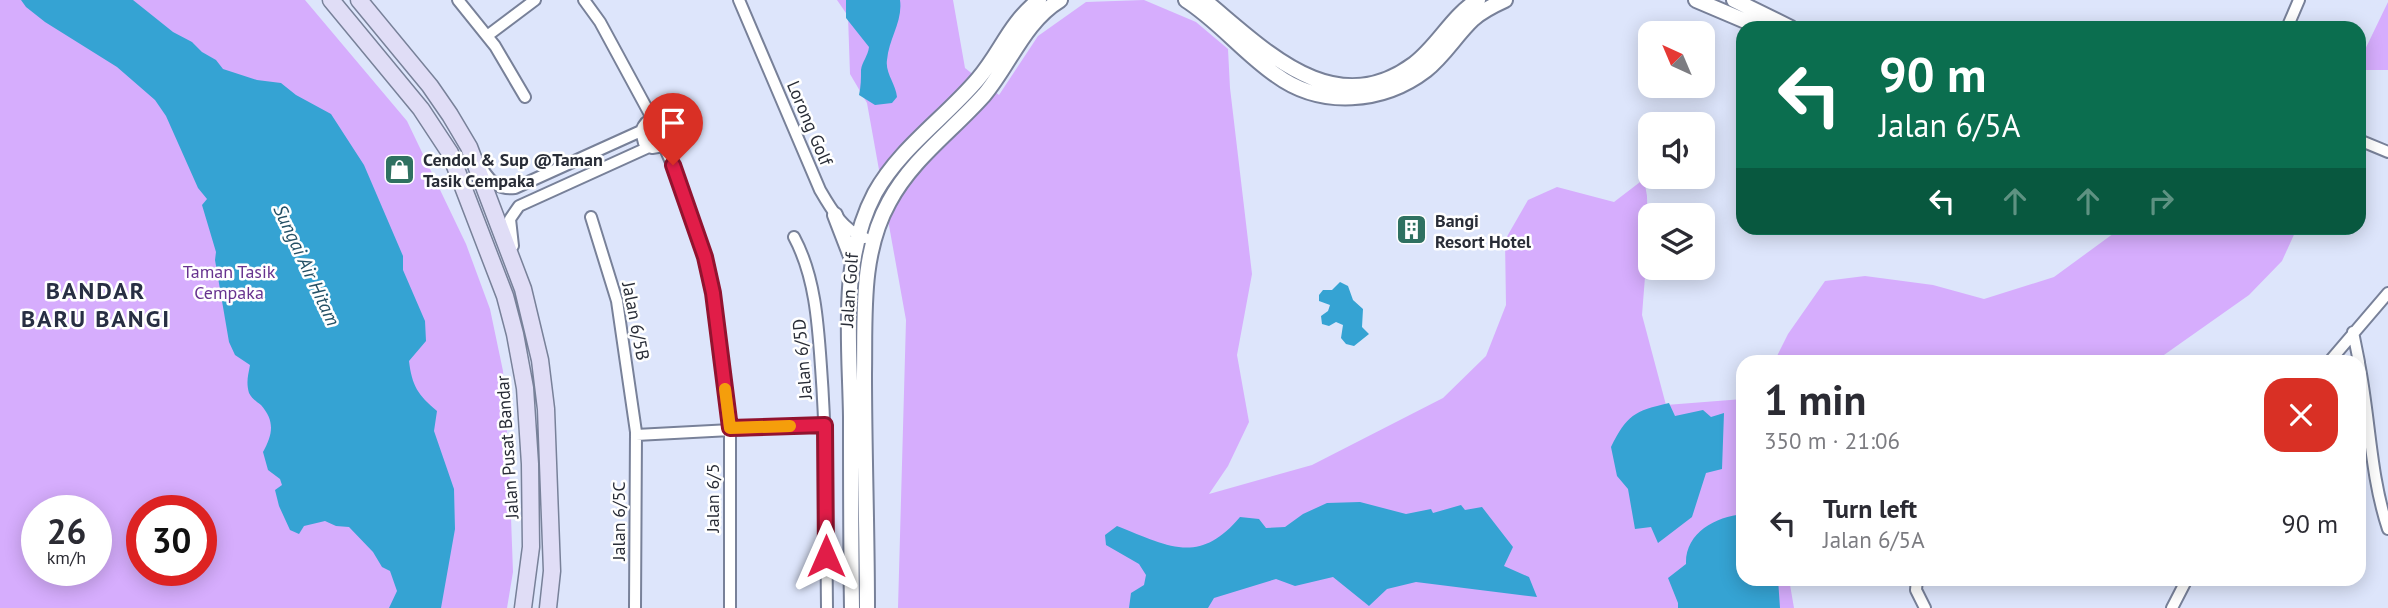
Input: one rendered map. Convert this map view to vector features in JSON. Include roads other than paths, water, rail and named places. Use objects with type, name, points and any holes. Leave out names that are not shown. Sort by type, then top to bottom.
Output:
[{"type":"main road","name":"Jalan Pusat Bandar","points":[[331,0],[421,109],[450,153],[505,296],[525,388],[530,464],[531,547],[525,604]]},
{"type":"main road","points":[[359,0],[430,86],[469,147],[523,289],[540,360],[547,409],[552,571],[548,608]]},
{"type":"street","points":[[458,0],[487,36],[525,97]]},
{"type":"street","points":[[487,36],[536,0]]},
{"type":"street","points":[[584,0],[600,22],[652,118]]},
{"type":"street","name":"Lorong Golf","points":[[739,0],[809,166],[833,213],[857,235],[873,241]]},
{"type":"street","name":"Jalan Golf","points":[[852,608],[850,312],[852,260],[857,235],[881,183],[979,77],[1012,26],[1039,0]]},
{"type":"street","name":"Jalan Golf","points":[[867,607],[865,298],[873,241],[888,204],[902,182],[924,155],[986,92],[1032,23],[1060,0]]},
{"type":"street","points":[[1186,0],[1281,79],[1305,90],[1342,98],[1375,94],[1416,77],[1434,64],[1474,18],[1505,0]]},
{"type":"street","points":[[1205,0],[1285,66],[1320,82],[1342,86],[1375,82],[1404,70],[1422,56],[1461,13],[1478,0]]},
{"type":"street","points":[[1696,0],[1718,4],[1749,21]]},
{"type":"street","points":[[1734,0],[1777,21]]},
{"type":"street","points":[[2290,21],[2299,0]]},
{"type":"street","points":[[523,289],[509,228],[513,212],[519,206],[649,147],[664,146],[671,137],[671,128],[664,120],[652,118],[643,124],[641,131],[644,143],[649,147]]},
{"type":"street","points":[[469,147],[491,182],[506,189],[515,188],[641,131]]},
{"type":"street","points":[[2366,143],[2388,152]]},
{"type":"street","name":"Jalan 6/5","points":[[664,146],[683,190],[705,257],[713,293],[730,428],[730,608]]},
{"type":"street","points":[[833,213],[846,216],[868,209]]},
{"type":"street","points":[[833,213],[852,260]]},
{"type":"street","name":"Jalan 6/5B","points":[[591,217],[617,301],[636,435]]},
{"type":"street","name":"Jalan 6/5D","points":[[794,237],[804,256],[814,299],[825,425],[827,608]]},
{"type":"street","points":[[2335,355],[2388,293]]},
{"type":"street","points":[[2353,332],[2357,355]]},
{"type":"street","points":[[2366,401],[2377,492],[2388,529]]},
{"type":"street","points":[[636,435],[825,425]]},
{"type":"street","name":"Jalan 6/5C","points":[[635,608],[636,435]]},
{"type":"street","points":[[1916,586],[1925,608]]},
{"type":"street","points":[[2172,608],[2183,586]]},
{"type":"street","points":[[852,608],[867,607]]},
{"type":"water","name":"Sungai Air Hitam","points":[[21,0],[133,0],[173,32],[216,60],[223,69],[257,80],[281,83],[296,95],[331,114],[364,165],[403,256],[403,270],[425,321],[426,341],[409,361],[410,370],[417,389],[437,411],[434,431],[454,489],[455,529],[441,608],[389,608],[397,591],[390,571],[382,567],[373,552],[349,527],[336,526],[325,521],[304,526],[299,534],[290,530],[275,490],[282,485],[280,479],[268,470],[263,452],[271,428],[269,417],[249,393],[247,382],[250,365],[235,355],[229,342],[215,260],[216,252],[202,205],[207,199],[198,188],[166,116],[155,100],[117,67],[45,22]]},
{"type":"water","points":[[846,0],[900,0],[900,15],[887,60],[897,97],[892,103],[875,105],[859,95],[862,67],[869,47],[846,18]]},
{"type":"water","points":[[1340,282],[1348,286],[1353,300],[1363,309],[1362,327],[1369,334],[1354,346],[1346,344],[1341,338],[1343,325],[1336,322],[1329,326],[1322,324],[1321,316],[1328,311],[1330,305],[1319,301],[1319,295],[1323,290],[1332,290]]},
{"type":"water","points":[[1669,403],[1675,416],[1703,410],[1711,417],[1724,413],[1722,469],[1706,473],[1692,517],[1658,543],[1651,527],[1635,529],[1628,489],[1617,476],[1611,447],[1633,416]]},
{"type":"water","points":[[1360,502],[1406,514],[1431,509],[1433,513],[1461,505],[1465,510],[1482,507],[1513,547],[1504,566],[1529,577],[1537,597],[1416,582],[1387,589],[1369,606],[1333,577],[1295,586],[1276,579],[1214,598],[1208,608],[1129,608],[1131,593],[1144,585],[1146,575],[1139,564],[1106,545],[1105,535],[1117,526],[1168,545],[1197,547],[1211,542],[1240,517],[1259,519],[1266,528],[1285,527],[1303,514],[1327,503]]},
{"type":"water","points":[[1736,515],[1736,586],[1778,586],[1780,608],[1678,608],[1668,578],[1686,564],[1687,553],[1696,535],[1712,523]]},
{"type":"place","name":"Cendol & Sup @Taman Tasik Cempaka","points":[[400,169]]},
{"type":"place","name":"Bangi Resort Hotel","points":[[1412,230]]},
{"type":"district","name":"BANDAR BARU BANGI","points":[[96,304]]},
{"type":"park label","name":"Taman Tasik Cempaka","points":[[229,281]]}]
